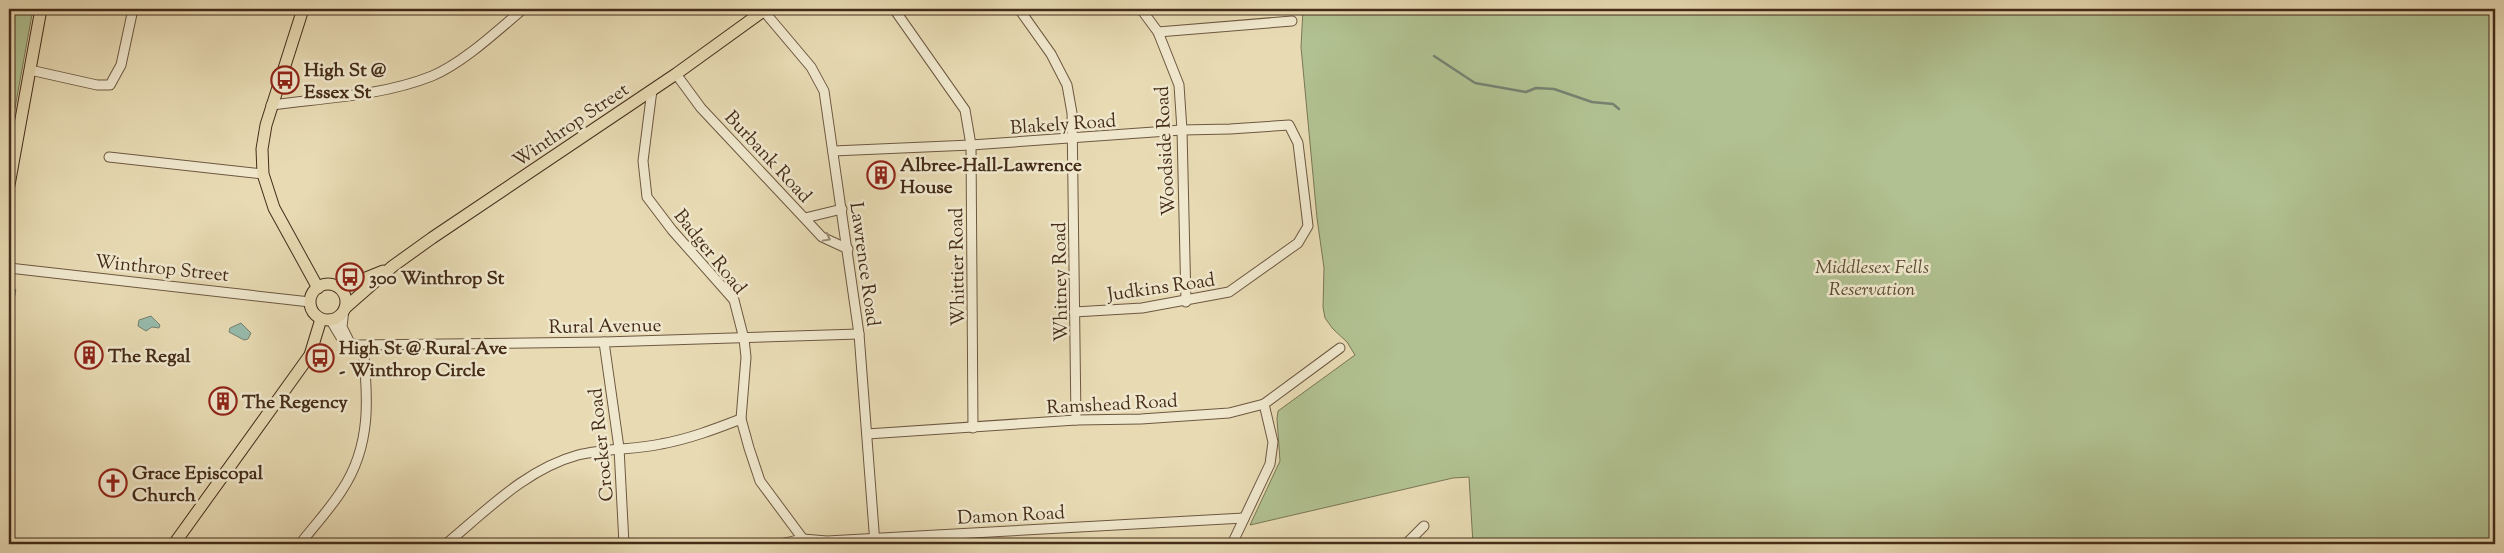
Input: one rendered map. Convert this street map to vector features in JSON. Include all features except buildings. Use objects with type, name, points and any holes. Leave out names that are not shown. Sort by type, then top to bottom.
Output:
[{"type":"main road","points":[[9,185],[40,9]]},
{"type":"main road","points":[[303,9],[271,105],[262,149],[262,174],[274,208],[318,288]]},
{"type":"main road","name":"Winthrop Street","points":[[344,308],[393,266],[676,74],[764,9]]},
{"type":"main road","name":"Winthrop Street","points":[[341,288],[393,266]]},
{"type":"main road","points":[[329,284],[341,288],[345,296],[344,308],[339,315],[326,319],[314,313],[310,302],[313,292],[329,284]]},
{"type":"main road","points":[[174,544],[310,355],[326,319]]},
{"type":"street","points":[[30,70],[97,85],[110,85],[121,65],[133,9]]},
{"type":"street","name":"Lawrence Road","points":[[764,9],[818,78],[824,91],[859,334],[875,541]]},
{"type":"street","name":"Whittier Road","points":[[894,9],[965,110],[971,145],[973,428]]},
{"type":"street","name":"Whitney Road","points":[[1019,9],[1051,54],[1067,85],[1072,113],[1076,420]]},
{"type":"street","name":"Woodside Road","points":[[1141,9],[1158,32],[1178,85],[1182,130],[1186,302]]},
{"type":"street","points":[[271,105],[394,87],[433,75],[462,58],[517,11]]},
{"type":"street","points":[[1158,32],[1292,21]]},
{"type":"street","name":"Burbank Road","points":[[676,74],[701,108],[822,237],[848,248]]},
{"type":"street","name":"Badger Road","points":[[652,90],[642,161],[646,197],[672,230],[734,300],[744,338],[746,357],[741,419],[760,481],[803,539]]},
{"type":"street","name":"Blakely Road","points":[[833,151],[971,145],[1182,130],[1289,125],[1292,131]]},
{"type":"street","name":"Judkins Road","points":[[1074,312],[1142,308],[1186,302],[1229,292],[1298,243],[1308,226],[1298,143],[1292,131]]},
{"type":"street","points":[[109,157],[262,174]]},
{"type":"street","points":[[804,218],[842,209]]},
{"type":"street","name":"Winthrop Street","points":[[9,268],[310,302]]},
{"type":"street","points":[[344,308],[342,326],[352,345]]},
{"type":"street","points":[[326,319],[340,338],[352,345]]},
{"type":"street","name":"Rural Avenue","points":[[352,345],[604,342],[859,334]]},
{"type":"street","name":"Crocker Road","points":[[604,342],[619,448],[624,544]]},
{"type":"street","points":[[300,544],[341,492],[360,454],[367,410],[363,346]]},
{"type":"street","name":"Ramshead Road","points":[[867,434],[1076,420],[1141,419],[1228,413],[1264,404],[1340,348]]},
{"type":"street","points":[[1232,544],[1270,464],[1273,442],[1264,404]]},
{"type":"street","points":[[446,544],[502,497],[542,470],[577,456],[619,448],[660,445],[708,432],[741,419]]},
{"type":"street","name":"Damon Road","points":[[780,544],[803,539],[875,541],[1244,518]]},
{"type":"street","points":[[1406,544],[1424,526]]},
{"type":"green space","points":[[9,9],[33,9],[9,141]]},
{"type":"green space","name":"Middlesex Fells Reservation","points":[[1303,9],[2495,9],[2495,544],[1473,544],[1469,477],[1453,478],[1250,525],[1280,461],[1278,411],[1355,355],[1347,342],[1333,329],[1325,318],[1323,307],[1324,268],[1317,218],[1301,47]]},
{"type":"shaded area","points":[[151,316],[160,325],[159,328],[152,327],[146,331],[138,326],[139,320]]},
{"type":"shaded area","points":[[241,323],[251,333],[248,339],[244,340],[229,332],[230,328]]},
{"type":"waterway","points":[[1434,56],[1475,83],[1526,92],[1536,88],[1554,89],[1592,102],[1613,104],[1619,109]]},
{"type":"waterway","points":[[9,326],[15,290]]},
{"type":"place","name":"High St @ Essex St","points":[[285,80]]},
{"type":"place","name":"Albree-Hall-Lawrence House","points":[[881,175]]},
{"type":"place","name":"300 Winthrop St","points":[[350,277]]},
{"type":"place","name":"The Regal","points":[[89,355]]},
{"type":"place","name":"High St @ Rural Ave - Winthrop Circle","points":[[320,358]]},
{"type":"place","name":"The Regency","points":[[223,401]]},
{"type":"place","name":"Grace Episcopal Church","points":[[113,483]]}]
